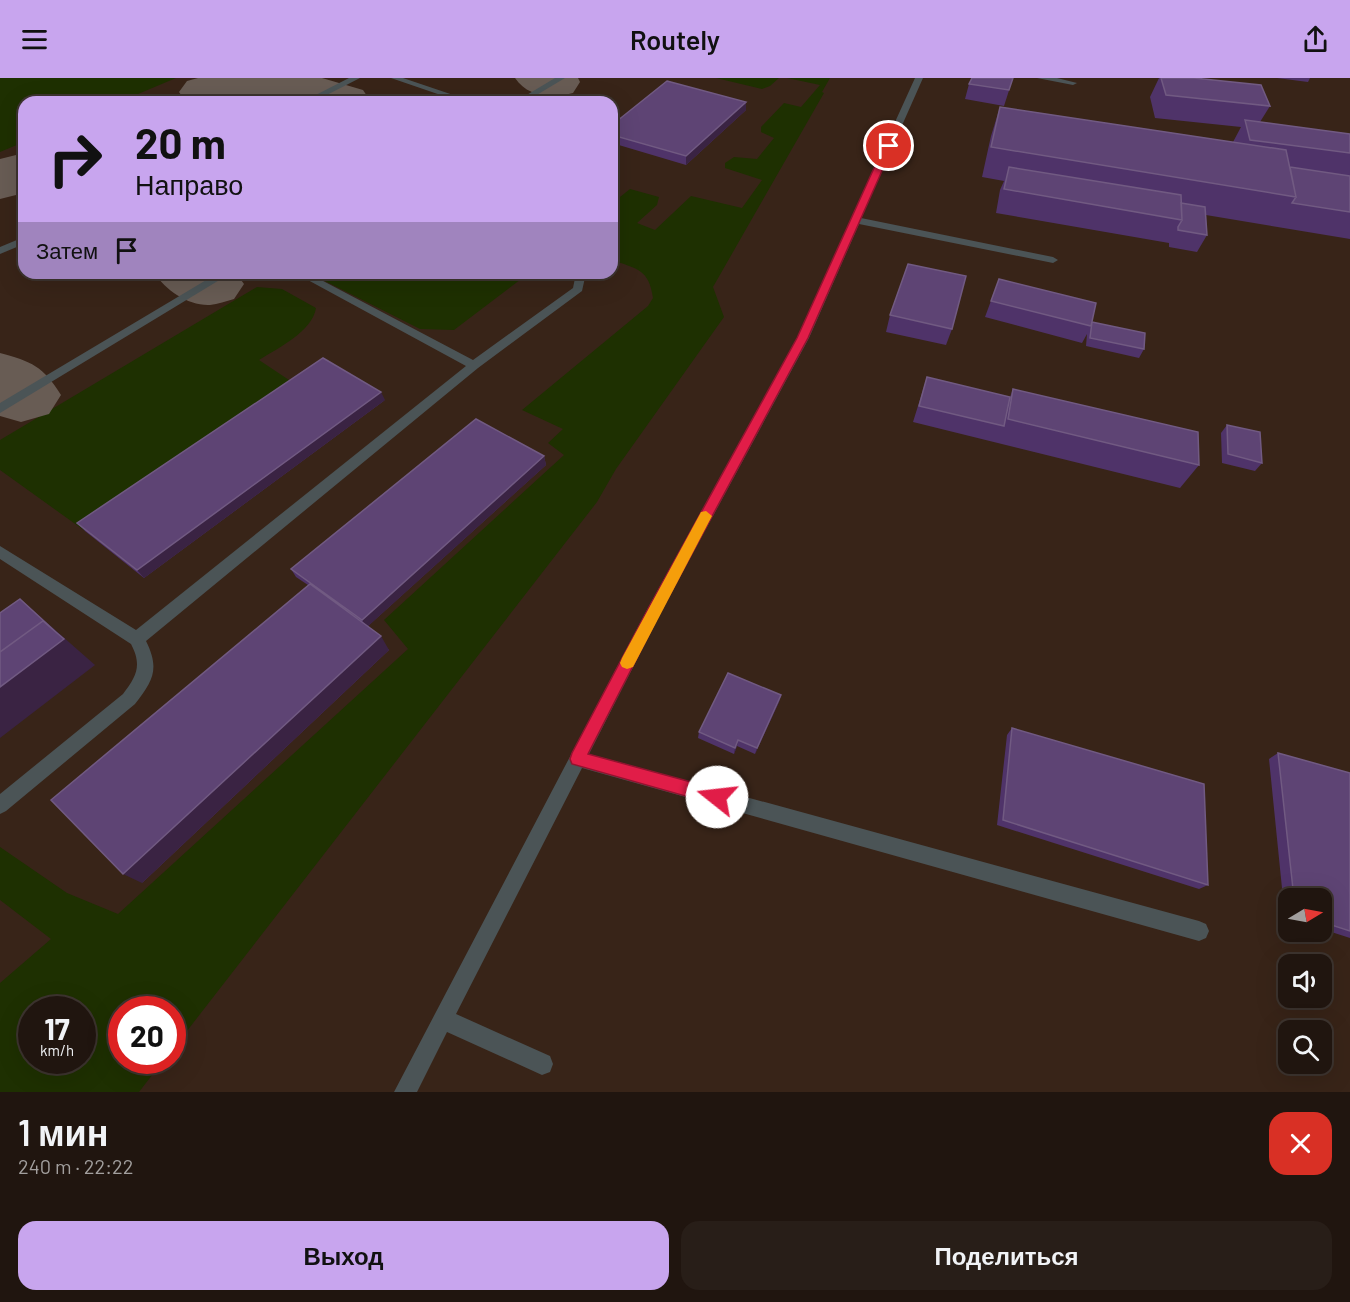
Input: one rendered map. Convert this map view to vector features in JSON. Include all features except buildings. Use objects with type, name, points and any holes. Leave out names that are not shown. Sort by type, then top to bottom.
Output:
[{"type":"lane","points":[[318,96],[356,78]]},
{"type":"lane","points":[[395,78],[451,96]]},
{"type":"lane","points":[[530,96],[561,78]]},
{"type":"lane","points":[[405,1092],[654,611],[802,338],[919,78]]},
{"type":"lane","points":[[1041,78],[1073,83]]},
{"type":"lane","points":[[855,220],[1053,260]]},
{"type":"lane","points":[[0,251],[18,243]]},
{"type":"lane","points":[[0,409],[216,279]]},
{"type":"lane","points":[[311,279],[474,365]]},
{"type":"lane","points":[[137,639],[474,365],[578,288],[580,279]]},
{"type":"lane","points":[[0,552],[137,639],[148,659],[145,679],[129,699],[0,805]]},
{"type":"lane","points":[[578,759],[1199,931]]},
{"type":"lane","points":[[443,1020],[542,1064]]},
{"type":"shaded area","points":[[0,78],[1350,78],[1350,1092],[0,1092]]},
{"type":"green space","points":[[0,78],[176,78],[133,96],[18,96],[18,144],[0,152]]},
{"type":"green space","points":[[716,78],[779,78],[770,86],[762,89]]},
{"type":"green space","points":[[787,78],[830,78],[822,92],[824,93],[713,287],[724,317],[616,469],[597,502],[186,1032],[186,996],[108,996],[108,1074],[153,1074],[139,1092],[0,1092],[0,983],[51,939],[0,900],[0,847],[67,893],[118,914],[408,649],[384,620],[564,455],[548,443],[563,429],[522,410],[648,306],[653,298],[645,276],[635,268],[618,262],[618,196],[630,189],[659,197],[657,205],[637,223],[655,230],[691,196],[742,208],[762,180],[725,168],[725,163],[734,157],[757,159],[774,138],[761,132],[761,127],[784,103],[801,107],[820,85]]},
{"type":"green space","points":[[321,279],[521,279],[454,330],[420,329]]},
{"type":"green space","points":[[257,287],[282,289],[316,308],[308,325],[301,332],[259,360],[298,386],[85,531],[0,470],[0,440]]},
{"type":"taxiway","points":[[541,78],[554,82]]},
{"type":"taxiway","points":[[206,92],[260,84],[292,87],[326,96]]},
{"type":"taxiway","points":[[0,181],[18,174]]},
{"type":"taxiway","points":[[200,279],[209,284]]},
{"type":"taxiway","points":[[0,379],[21,395]]},
{"type":"slow traffic","points":[[627,663],[706,516]]},
{"type":"route","points":[[717,797],[578,759],[654,611],[802,338],[889,146]]}]
